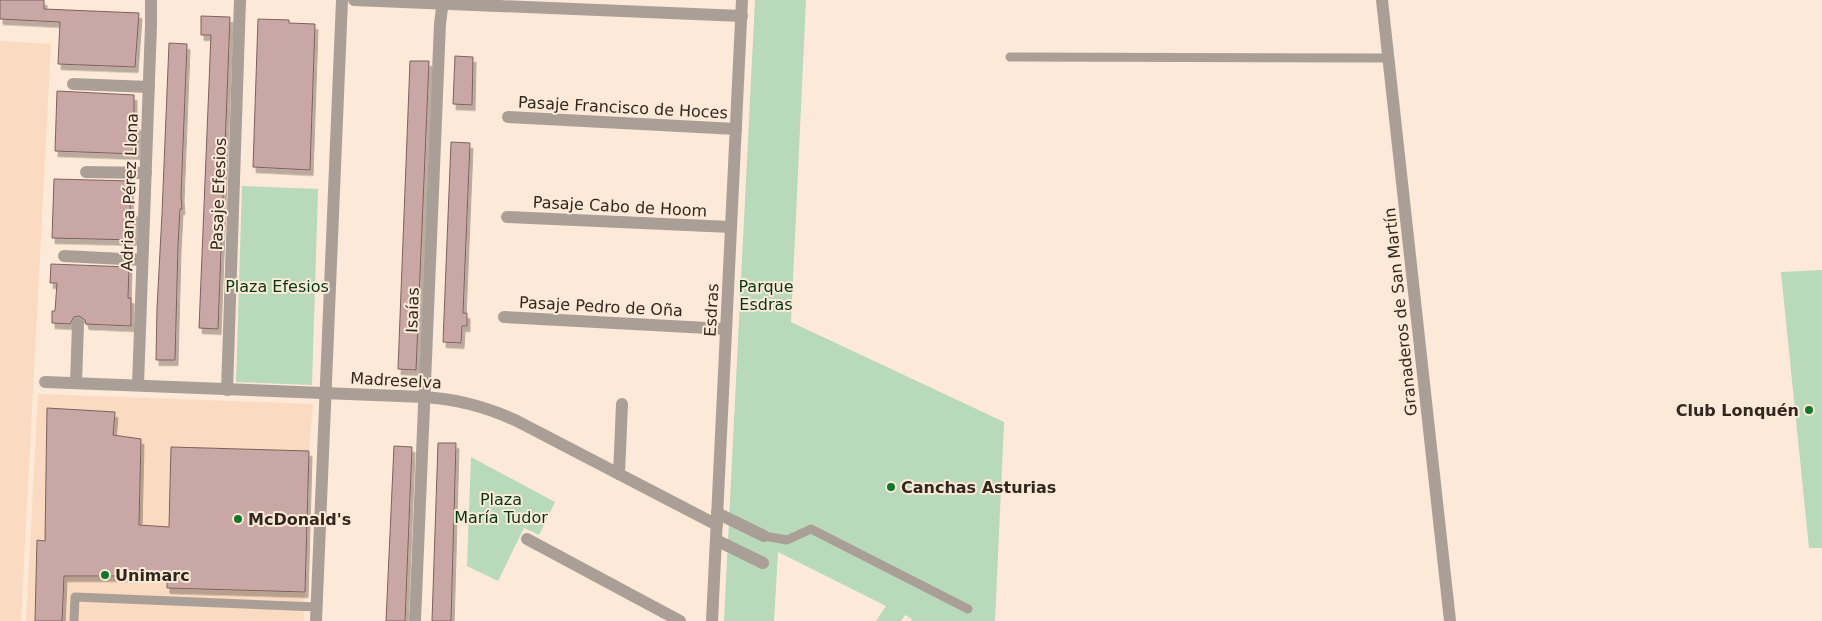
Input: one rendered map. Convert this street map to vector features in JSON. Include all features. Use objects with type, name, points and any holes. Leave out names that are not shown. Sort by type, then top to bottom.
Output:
[{"type":"street","name":"Adriana Pérez Llona","points":[[138,386],[151,0]]},
{"type":"street","name":"Pasaje Efesios","points":[[227,390],[240,0]]},
{"type":"street","points":[[316,621],[342,0]]},
{"type":"street","points":[[354,0],[443,2],[742,16]]},
{"type":"street","name":"Esdras","points":[[712,621],[742,0]]},
{"type":"street","name":"Granaderos de San Martín","points":[[1382,0],[1450,621]]},
{"type":"street","name":"Isaías","points":[[415,621],[440,24],[443,2]]},
{"type":"street","points":[[73,84],[149,86]]},
{"type":"street","name":"Pasaje Francisco de Hoces","points":[[508,117],[736,129]]},
{"type":"street","points":[[86,172],[146,174]]},
{"type":"street","name":"Pasaje Cabo de Hoom","points":[[507,217],[732,227]]},
{"type":"street","points":[[64,256],[142,260]]},
{"type":"street","name":"Pasaje Pedro de Oña","points":[[504,317],[726,329]]},
{"type":"street","points":[[76,383],[78,324]]},
{"type":"street","name":"Madreselva","points":[[45,382],[424,397],[467,402],[504,414],[619,474],[717,519],[764,536]]},
{"type":"street","points":[[619,474],[622,404]]},
{"type":"street","points":[[527,539],[680,621]]},
{"type":"street","points":[[716,540],[763,563]]},
{"type":"lane","points":[[1010,57],[1388,58]]},
{"type":"lane","points":[[764,536],[787,540],[811,529],[968,609]]},
{"type":"lane","points":[[74,621],[75,597],[317,607]]},
{"type":"shaded area","points":[[0,41],[51,44],[21,621],[0,621]]},
{"type":"shaded area","points":[[38,394],[313,404],[309,451],[171,447],[167,588],[305,592],[304,621],[26,621]]},
{"type":"green space","name":"Canchas Asturias","points":[[755,0],[806,0],[791,322],[1004,422],[995,621],[911,621],[912,619],[905,615],[901,621],[876,621],[886,606],[778,552],[774,621],[724,621]]},
{"type":"green space","name":"Plaza Efesios","points":[[242,186],[318,189],[312,385],[236,382]]},
{"type":"green space","name":"Club Lonquén","points":[[1822,270],[1822,548],[1809,548],[1781,272]]},
{"type":"green space","name":"Plaza María Tudor","points":[[471,457],[555,502],[539,535],[524,528],[498,581],[467,566]]},
{"type":"building","points":[[0,0],[44,0],[44,9],[139,13],[135,67],[58,64],[60,22],[0,19]]},
{"type":"building","points":[[201,16],[230,17],[218,329],[199,328],[211,35],[201,35]]},
{"type":"building","points":[[258,19],[289,20],[289,23],[315,24],[310,170],[253,167]]},
{"type":"building","points":[[169,43],[187,44],[182,209],[180,209],[178,246],[175,360],[156,360],[157,308]]},
{"type":"building","points":[[455,56],[473,57],[472,105],[453,104]]},
{"type":"building","points":[[410,61],[429,61],[416,370],[398,369]]},
{"type":"building","points":[[57,91],[134,95],[134,125],[138,125],[137,154],[55,151]]},
{"type":"building","points":[[451,142],[470,143],[463,313],[467,313],[467,326],[462,326],[461,343],[443,342]]},
{"type":"building","points":[[54,179],[131,181],[130,211],[135,211],[134,240],[52,238]]},
{"type":"building","points":[[51,264],[129,267],[128,298],[131,298],[131,326],[86,324],[85,320],[79,316],[74,317],[70,324],[52,323],[57,283],[50,283]]},
{"type":"building","points":[[47,408],[115,412],[113,435],[141,439],[139,525],[169,527],[171,447],[309,451],[305,592],[167,588],[167,576],[64,576],[62,621],[35,621],[37,540],[45,541]]},
{"type":"building","points":[[438,443],[456,443],[451,621],[432,621]]},
{"type":"building","points":[[394,446],[412,447],[405,621],[386,621]]},
{"type":"place","name":"Club Lonquén","points":[[1809,410]]},
{"type":"place","name":"Canchas Asturias","points":[[891,487]]},
{"type":"place","name":"McDonald's","points":[[238,519]]},
{"type":"place","name":"Unimarc","points":[[105,575]]},
{"type":"park label","name":"Parque Esdras","points":[[766,295]]}]
